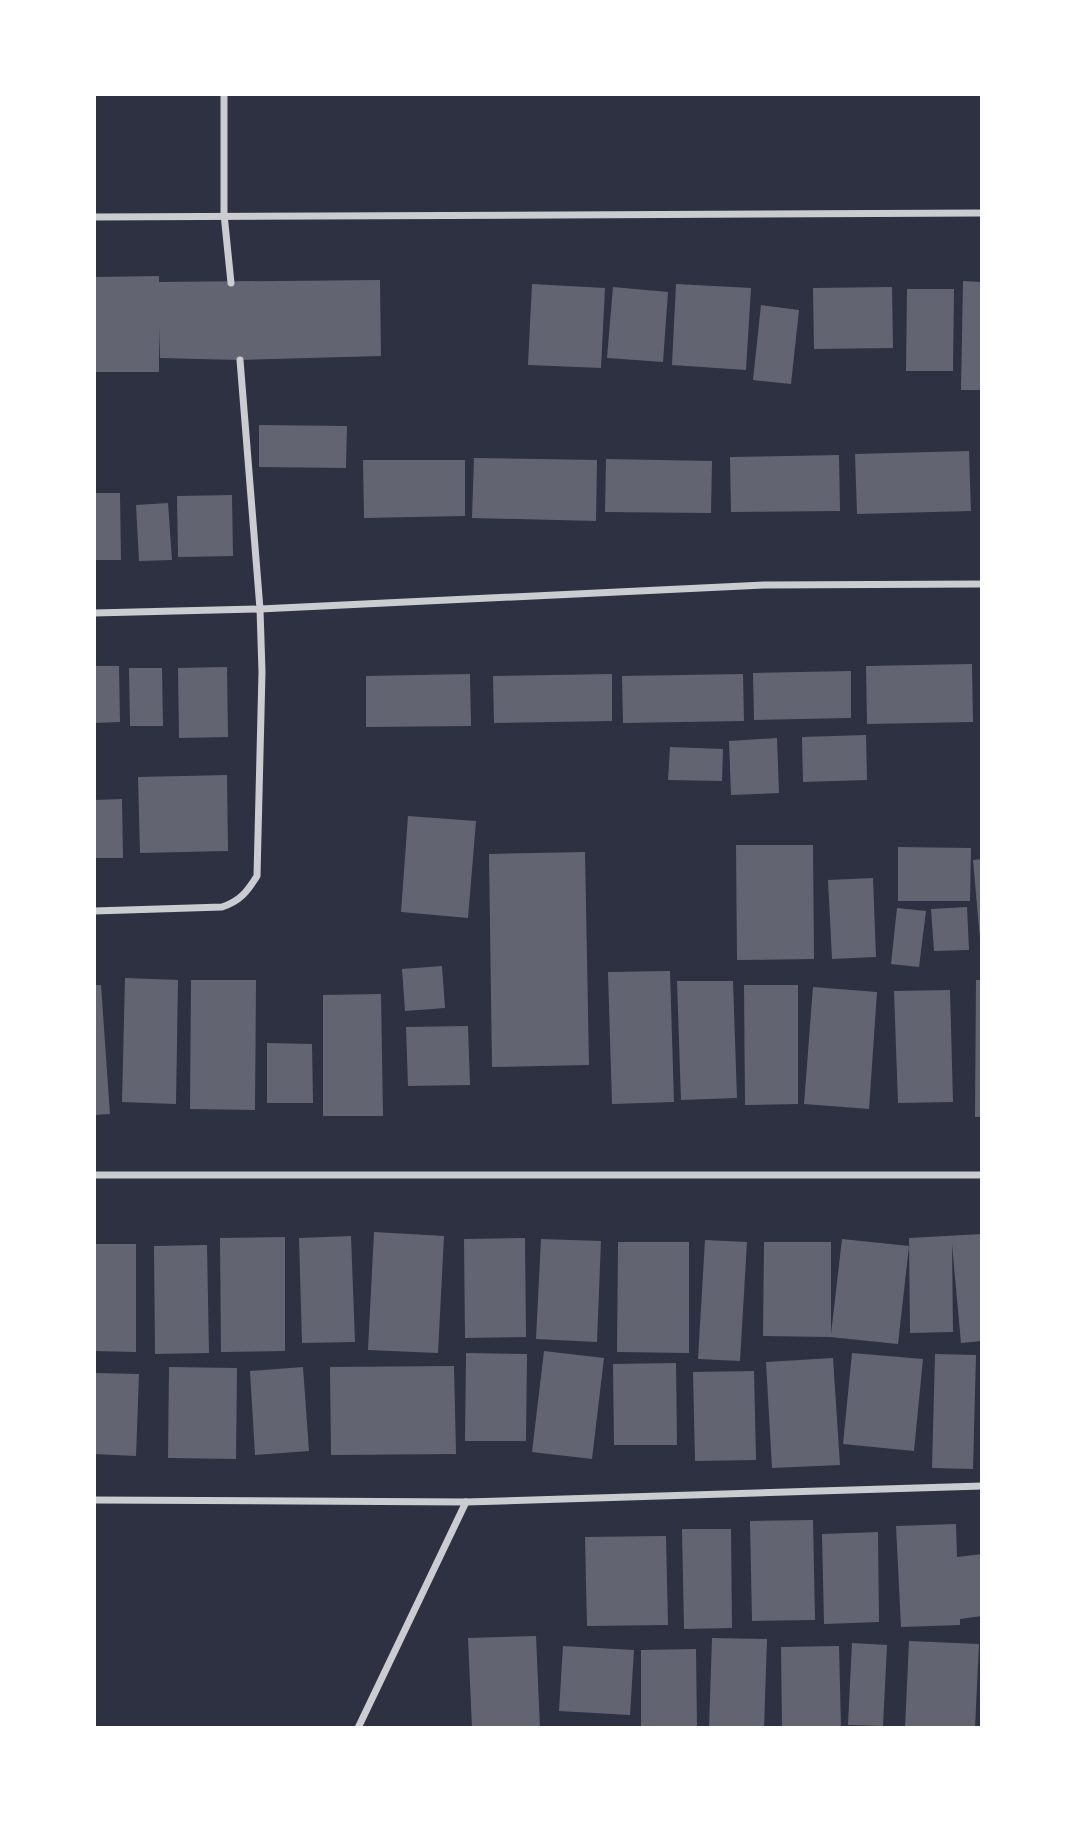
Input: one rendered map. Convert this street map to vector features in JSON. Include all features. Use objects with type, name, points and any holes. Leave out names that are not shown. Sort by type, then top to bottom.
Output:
[{"type":"street","points":[[224,94],[224,214],[231,283]]},
{"type":"street","points":[[94,216],[982,213]]},
{"type":"street","points":[[94,911],[222,907],[236,902],[247,892],[257,876],[262,672],[260,610],[240,360]]},
{"type":"street","points":[[94,612],[260,610],[764,585],[982,584]]},
{"type":"street","points":[[94,1175],[982,1175]]},
{"type":"street","points":[[94,1500],[466,1502],[982,1486]]},
{"type":"street","points":[[358,1727],[466,1502]]},
{"type":"building","points":[[159,276],[159,282],[380,280],[381,356],[240,360],[160,358],[159,327],[159,372],[94,372],[94,277]]},
{"type":"building","points":[[963,281],[982,282],[982,390],[961,390]]},
{"type":"building","points":[[532,284],[605,288],[601,368],[528,365]]},
{"type":"building","points":[[676,284],[751,288],[746,370],[672,365]]},
{"type":"building","points":[[613,287],[668,292],[663,362],[607,358]]},
{"type":"building","points":[[892,287],[893,348],[814,349],[813,288]]},
{"type":"building","points":[[907,289],[954,289],[953,371],[906,371]]},
{"type":"building","points":[[761,305],[799,310],[791,384],[753,380]]},
{"type":"building","points":[[259,425],[347,426],[346,468],[259,467]]},
{"type":"building","points":[[969,451],[971,511],[857,514],[855,454]]},
{"type":"building","points":[[839,455],[840,511],[731,512],[730,457]]},
{"type":"building","points":[[474,458],[597,460],[596,521],[472,518]]},
{"type":"building","points":[[606,459],[712,461],[711,513],[605,512]]},
{"type":"building","points":[[363,460],[465,460],[465,516],[364,518]]},
{"type":"building","points":[[94,493],[120,493],[121,560],[94,560]]},
{"type":"building","points":[[232,495],[233,556],[178,557],[177,496]]},
{"type":"building","points":[[168,503],[172,560],[139,561],[136,505]]},
{"type":"building","points":[[972,664],[973,722],[867,724],[866,666]]},
{"type":"building","points":[[94,666],[119,666],[120,722],[94,723]]},
{"type":"building","points":[[227,667],[228,737],[179,738],[178,668]]},
{"type":"building","points":[[129,668],[162,668],[163,726],[130,726]]},
{"type":"building","points":[[851,671],[851,718],[754,720],[753,673]]},
{"type":"building","points":[[470,674],[471,726],[366,727],[366,676]]},
{"type":"building","points":[[612,674],[612,721],[494,723],[493,676]]},
{"type":"building","points":[[743,674],[744,721],[623,723],[622,676]]},
{"type":"building","points":[[866,735],[867,780],[803,782],[802,737]]},
{"type":"building","points":[[777,738],[779,793],[731,795],[729,741]]},
{"type":"building","points":[[670,747],[723,749],[722,781],[668,780]]},
{"type":"building","points":[[227,775],[228,851],[140,853],[138,777]]},
{"type":"building","points":[[122,799],[123,858],[94,858],[94,800]]},
{"type":"building","points":[[408,816],[476,821],[468,918],[401,912]]},
{"type":"building","points":[[736,845],[813,845],[814,959],[737,960]]},
{"type":"building","points":[[898,847],[971,848],[970,901],[898,901]]},
{"type":"building","points":[[585,852],[589,1065],[492,1067],[489,854]]},
{"type":"building","points":[[982,859],[982,939],[980,939],[973,860]]},
{"type":"building","points":[[873,878],[876,957],[832,959],[828,880]]},
{"type":"building","points":[[967,907],[969,950],[934,951],[931,909]]},
{"type":"building","points":[[897,908],[926,911],[919,967],[891,964]]},
{"type":"building","points":[[442,966],[445,1008],[405,1011],[402,969]]},
{"type":"building","points":[[670,971],[674,1102],[612,1104],[608,972]]},
{"type":"building","points":[[125,978],[178,980],[176,1104],[122,1102]]},
{"type":"building","points":[[191,980],[256,980],[255,1110],[190,1109]]},
{"type":"building","points":[[976,980],[982,980],[982,1117],[975,1117]]},
{"type":"building","points":[[677,981],[733,981],[737,1098],[681,1100]]},
{"type":"building","points":[[94,985],[101,985],[110,1114],[94,1115]]},
{"type":"building","points":[[744,985],[798,985],[798,1104],[745,1105]]},
{"type":"building","points":[[813,987],[877,992],[869,1109],[804,1104]]},
{"type":"building","points":[[950,990],[953,1102],[898,1103],[894,991]]},
{"type":"building","points":[[381,994],[383,1116],[323,1116],[323,995]]},
{"type":"building","points":[[468,1026],[470,1085],[408,1086],[406,1027]]},
{"type":"building","points":[[267,1043],[312,1044],[313,1103],[267,1103]]},
{"type":"building","points":[[374,1232],[444,1236],[438,1353],[368,1350]]},
{"type":"building","points":[[982,1234],[982,1341],[961,1343],[952,1244],[953,1332],[910,1333],[909,1238]]},
{"type":"building","points":[[351,1236],[355,1342],[302,1343],[299,1238]]},
{"type":"building","points":[[285,1237],[285,1351],[221,1352],[220,1238]]},
{"type":"building","points":[[525,1238],[526,1337],[465,1338],[464,1239]]},
{"type":"building","points":[[541,1239],[601,1241],[597,1342],[536,1339]]},
{"type":"building","points":[[842,1239],[909,1246],[898,1344],[830,1337],[763,1336],[764,1242],[831,1242],[831,1334]]},
{"type":"building","points":[[705,1240],[747,1242],[740,1361],[698,1359]]},
{"type":"building","points":[[618,1242],[689,1242],[689,1353],[617,1352]]},
{"type":"building","points":[[94,1244],[136,1244],[136,1352],[94,1351]]},
{"type":"building","points":[[207,1245],[209,1353],[155,1354],[154,1246]]},
{"type":"building","points":[[544,1351],[604,1358],[592,1459],[532,1452]]},
{"type":"building","points":[[466,1353],[527,1354],[526,1441],[465,1441]]},
{"type":"building","points":[[852,1353],[923,1359],[914,1451],[843,1444]]},
{"type":"building","points":[[935,1354],[976,1355],[973,1469],[932,1468]]},
{"type":"building","points":[[833,1358],[840,1465],[772,1468],[766,1362]]},
{"type":"building","points":[[676,1363],[677,1445],[614,1445],[613,1364]]},
{"type":"building","points":[[454,1366],[456,1454],[331,1455],[330,1367]]},
{"type":"building","points":[[169,1367],[237,1368],[236,1459],[168,1458]]},
{"type":"building","points":[[303,1367],[309,1451],[255,1455],[250,1371]]},
{"type":"building","points":[[754,1371],[756,1460],[695,1461],[693,1372]]},
{"type":"building","points":[[94,1373],[139,1374],[136,1456],[94,1454]]},
{"type":"building","points":[[813,1520],[815,1620],[752,1621],[750,1521]]},
{"type":"building","points":[[956,1524],[957,1557],[982,1554],[982,1616],[960,1619],[960,1625],[901,1627],[896,1526]]},
{"type":"building","points":[[682,1529],[731,1529],[732,1628],[684,1629]]},
{"type":"building","points":[[878,1532],[879,1622],[824,1624],[822,1534]]},
{"type":"building","points":[[666,1536],[668,1625],[587,1626],[585,1537]]},
{"type":"building","points":[[536,1636],[540,1728],[472,1728],[468,1638]]},
{"type":"building","points":[[712,1638],[767,1639],[764,1728],[709,1728]]},
{"type":"building","points":[[909,1641],[979,1644],[975,1728],[905,1728]]},
{"type":"building","points":[[852,1643],[887,1645],[883,1726],[848,1725]]},
{"type":"building","points":[[563,1646],[634,1650],[630,1715],[559,1711]]},
{"type":"building","points":[[839,1646],[841,1728],[782,1728],[781,1647]]},
{"type":"building","points":[[696,1649],[697,1728],[641,1728],[641,1650]]}]
